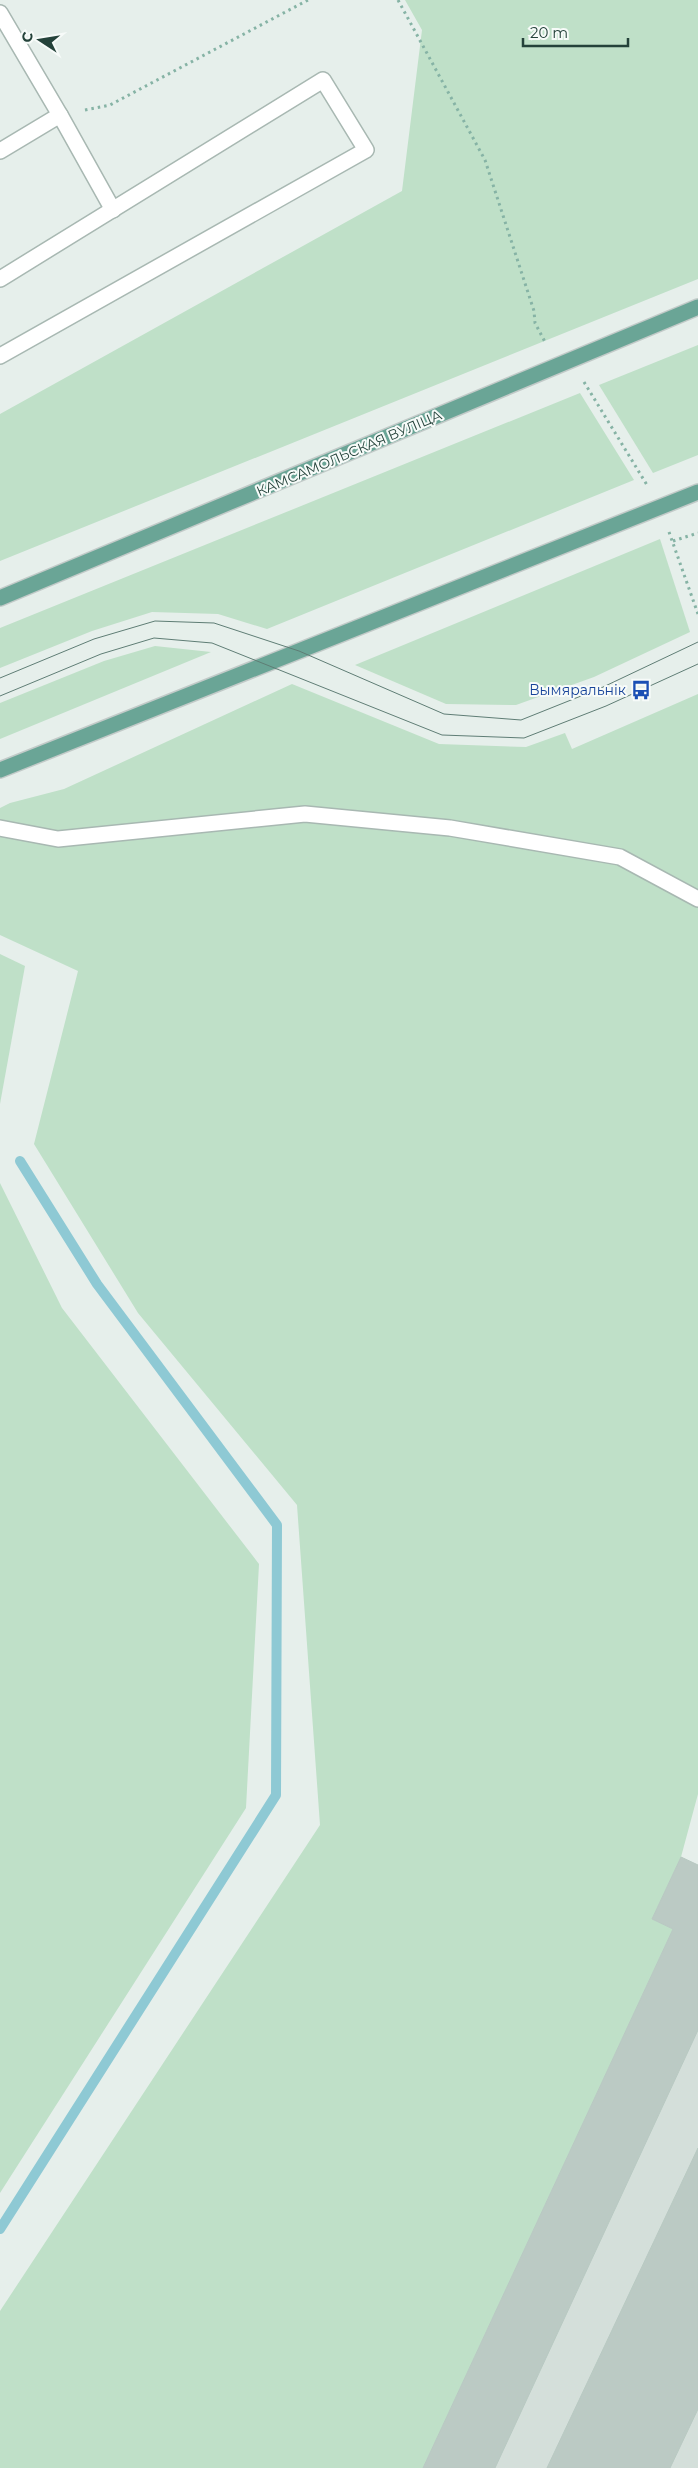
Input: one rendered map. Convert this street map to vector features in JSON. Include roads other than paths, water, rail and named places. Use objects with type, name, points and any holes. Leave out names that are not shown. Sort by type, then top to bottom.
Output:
[{"type":"main road","name":"КАМСАМОЛЬСКАЯ ВУЛІЦА","points":[[0,598],[698,307]]},
{"type":"main road","points":[[0,770],[698,492]]},
{"type":"lane","points":[[0,12],[113,210]]},
{"type":"lane","points":[[0,279],[324,80],[366,150],[0,356]]},
{"type":"lane","points":[[0,150],[60,116]]},
{"type":"lane","points":[[0,828],[58,839],[305,814],[421,825],[620,856],[698,899]]},
{"type":"waterway","points":[[0,2229],[276,1795],[277,1525],[97,1284],[20,1161]]},
{"type":"tram line","points":[[0,678],[94,639],[155,621],[214,623],[299,651],[444,714],[521,720],[601,688],[698,642]]},
{"type":"tram line","points":[[0,696],[101,654],[154,638],[212,643],[442,735],[524,738],[606,706],[698,664]]},
{"type":"place","name":"Вымяральнік","points":[[641,690]]}]
